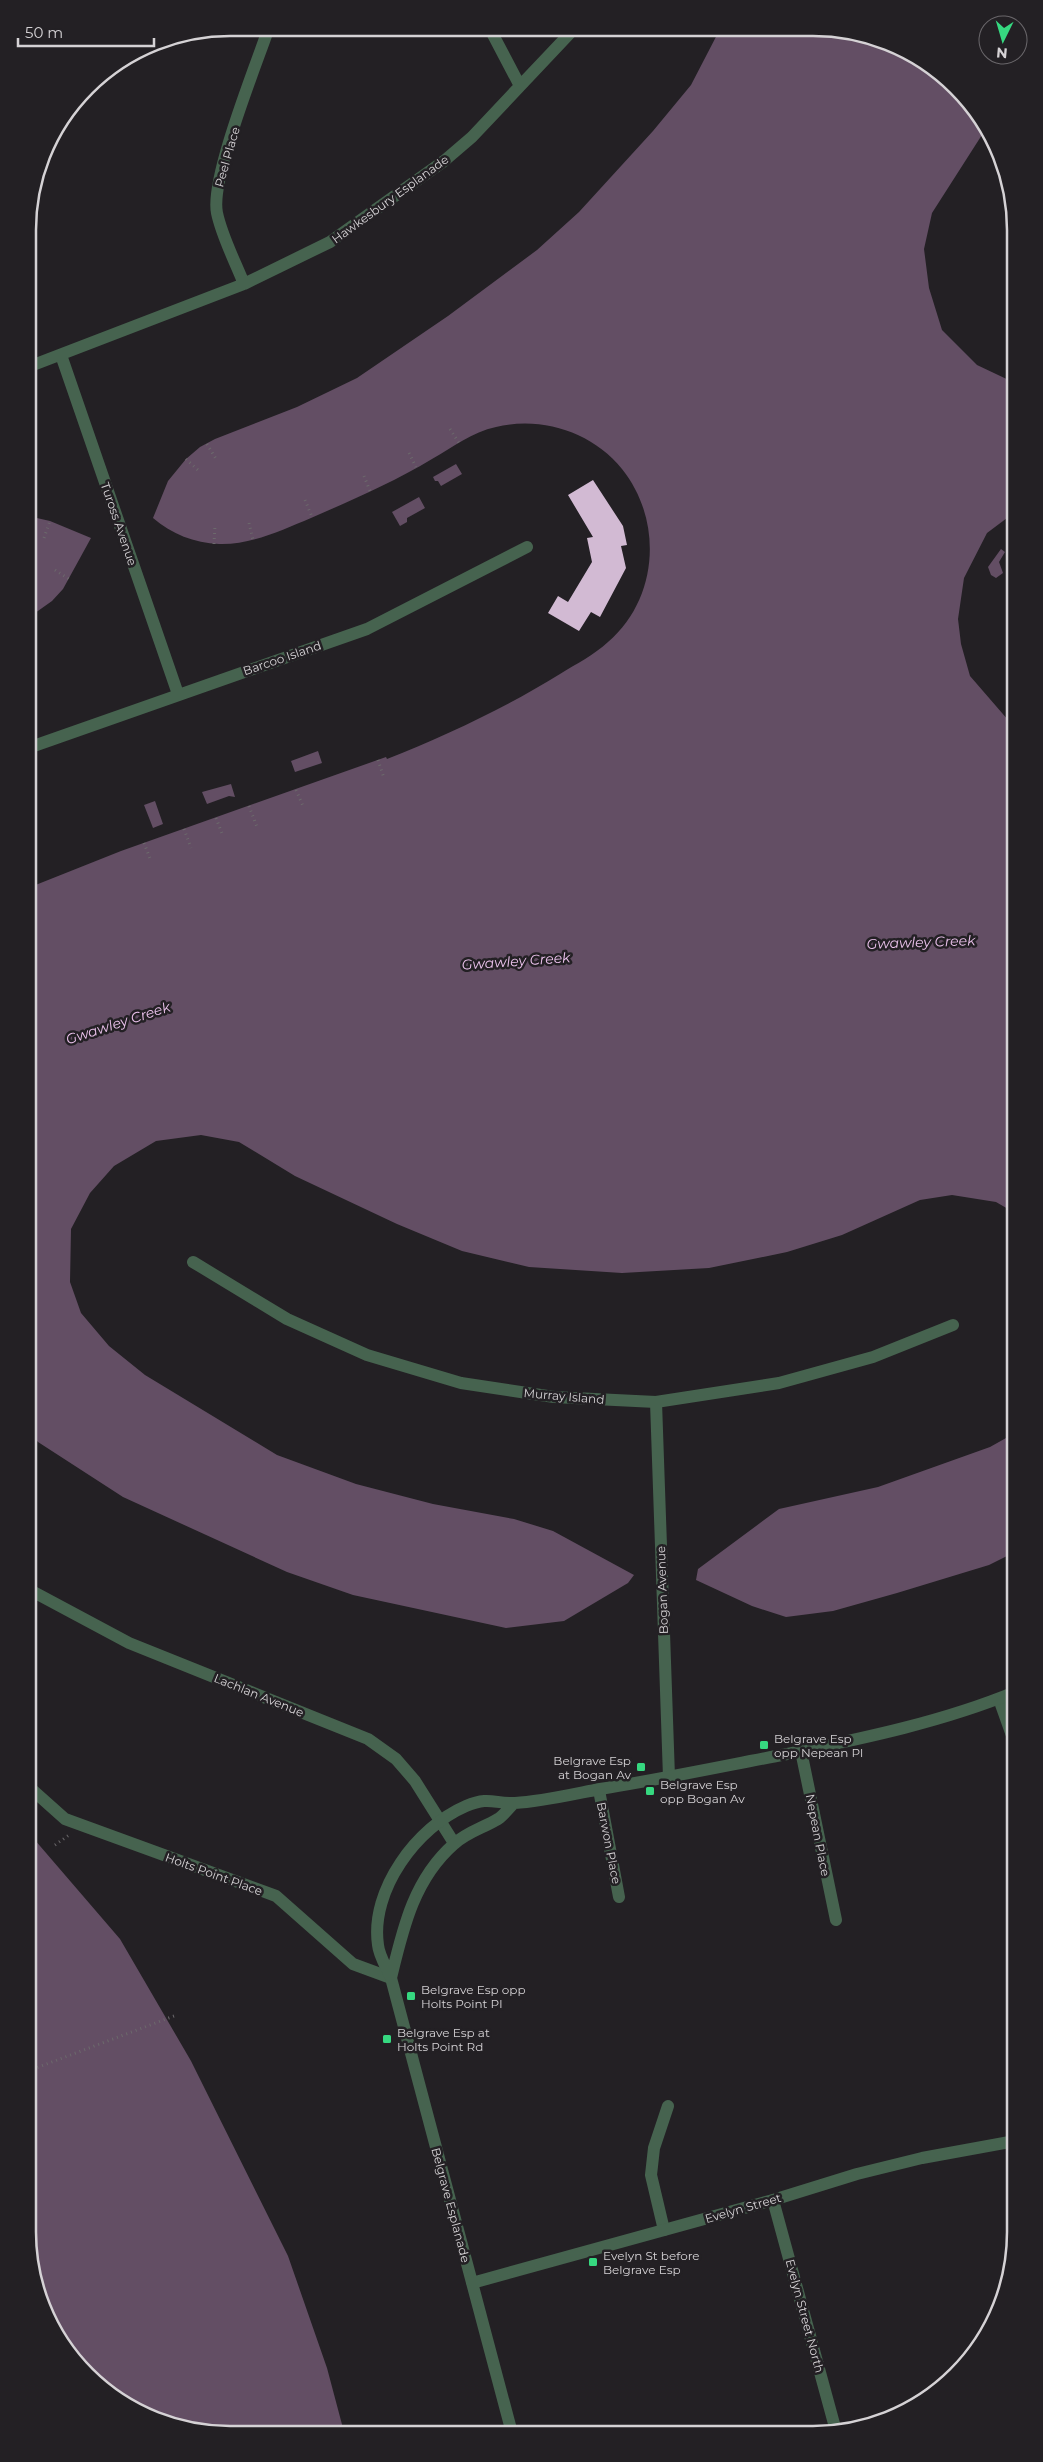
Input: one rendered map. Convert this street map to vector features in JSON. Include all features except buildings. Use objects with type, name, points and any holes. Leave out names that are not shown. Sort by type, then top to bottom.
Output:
[{"type":"street","name":"Peel Place","points":[[244,284],[217,212],[217,192],[226,156],[266,36]]},
{"type":"street","points":[[494,36],[520,86]]},
{"type":"street","name":"Hawkesbury Esplanade","points":[[36,363],[244,284],[330,242],[472,138],[567,36]]},
{"type":"street","name":"Tuross Avenue","points":[[61,355],[178,694]]},
{"type":"street","name":"Barcoo Island","points":[[36,745],[368,629],[527,547]]},
{"type":"street","name":"Murray Island","points":[[193,1262],[287,1319],[367,1355],[461,1383],[554,1397],[656,1402],[779,1384],[873,1357],[953,1325]]},
{"type":"street","name":"Bogan Avenue","points":[[656,1402],[669,1777]]},
{"type":"street","name":"Lachlan Avenue","points":[[36,1593],[129,1643],[368,1739],[396,1759],[415,1782],[454,1843]]},
{"type":"street","name":"Belgrave Esplanade","points":[[510,2426],[391,1978],[378,1946],[381,1909],[386,1891],[407,1852],[440,1820],[466,1806],[487,1799],[514,1803],[669,1777],[904,1728],[1007,1696]]},
{"type":"street","points":[[999,1699],[1007,1722]]},
{"type":"street","name":"Nepean Place","points":[[801,1750],[836,1920]]},
{"type":"street","name":"Barwon Place","points":[[598,1790],[619,1896]]},
{"type":"street","name":"Holts Point Place","points":[[36,1793],[65,1820],[276,1896],[353,1964],[391,1978]]},
{"type":"street","name":"Belgrave Esplanade","points":[[391,1978],[402,1929],[417,1891],[432,1867],[454,1843],[479,1827],[499,1818],[514,1803]]},
{"type":"street","points":[[664,2230],[651,2174],[654,2148],[668,2106]]},
{"type":"street","name":"Evelyn Street","points":[[472,2283],[773,2200],[857,2174],[922,2158],[1007,2142]]},
{"type":"street","name":"Evelyn Street North","points":[[773,2200],[834,2424]]},
{"type":"path","points":[[450,429],[459,442]]},
{"type":"path","points":[[206,444],[216,459]]},
{"type":"path","points":[[409,453],[416,467]]},
{"type":"path","points":[[186,459],[199,471]]},
{"type":"path","points":[[364,476],[370,491]]},
{"type":"path","points":[[305,500],[312,517]]},
{"type":"path","points":[[44,538],[50,521]]},
{"type":"path","points":[[249,524],[253,540]]},
{"type":"path","points":[[214,544],[215,525]]},
{"type":"path","points":[[55,570],[69,580]]},
{"type":"path","points":[[378,760],[384,778]]},
{"type":"path","points":[[296,790],[303,806]]},
{"type":"path","points":[[249,806],[257,827]]},
{"type":"path","points":[[216,818],[223,836]]},
{"type":"path","points":[[184,829],[191,848]]},
{"type":"path","points":[[144,843],[151,861]]},
{"type":"path","points":[[36,2068],[174,2016]]},
{"type":"water","name":"Gwawley Creek","points":[[716,36],[813,36],[851,40],[887,51],[910,62],[931,76],[959,102],[982,135],[932,213],[924,249],[929,288],[942,330],[977,365],[1007,379],[1007,518],[987,533],[964,578],[958,619],[961,644],[970,676],[1007,719],[1007,1208],[996,1202],[952,1195],[920,1200],[842,1235],[787,1252],[709,1268],[622,1273],[529,1267],[462,1251],[397,1224],[295,1176],[239,1142],[201,1135],[156,1141],[114,1166],[90,1193],[71,1229],[70,1282],[81,1313],[109,1346],[145,1375],[277,1455],[356,1484],[433,1504],[514,1519],[553,1531],[634,1575],[628,1583],[564,1621],[506,1628],[353,1595],[287,1572],[123,1497],[36,1440],[36,885],[121,851],[386,757],[387,759],[432,740],[497,710],[579,663],[603,647],[625,624],[637,604],[646,581],[650,558],[649,535],[644,511],[635,489],[622,469],[610,456],[596,445],[581,437],[565,430],[548,426],[513,424],[479,432],[373,490],[289,527],[243,542],[219,544],[192,540],[168,529],[153,518],[168,481],[186,459],[200,447],[215,439],[297,407],[357,378],[448,316],[537,250],[579,212],[653,131],[691,85]]},
{"type":"water","points":[[456,464],[462,474],[441,486],[438,481],[435,481],[433,477]]},
{"type":"water","points":[[419,497],[425,508],[407,518],[407,522],[400,526],[392,512]]},
{"type":"water","points":[[36,518],[50,521],[91,538],[63,589],[52,601],[36,612]]},
{"type":"water","points":[[1001,549],[1005,552],[999,562],[1003,573],[996,578],[991,575],[988,567]]},
{"type":"water","points":[[318,751],[322,763],[295,772],[291,761]]},
{"type":"water","points":[[231,784],[235,797],[229,796],[207,804],[202,792]]},
{"type":"water","points":[[155,801],[163,824],[153,828],[144,805]]},
{"type":"water","points":[[1007,1437],[1007,1556],[989,1565],[833,1611],[786,1617],[752,1606],[696,1580],[698,1569],[779,1509],[878,1487],[990,1447]]},
{"type":"water","points":[[36,1841],[120,1939],[191,2061],[288,2256],[327,2368],[342,2426],[230,2426],[205,2424],[180,2419],[156,2411],[133,2400],[102,2378],[84,2360],[62,2329],[51,2306],[43,2282],[36,2232]]},
{"type":"place","name":"Belgrave Esp opp Nepean Pl","points":[[764,1745]]},
{"type":"place","name":"Belgrave Esp at Bogan Av","points":[[641,1767]]},
{"type":"place","name":"Belgrave Esp opp Bogan Av","points":[[650,1791]]},
{"type":"place","name":"Belgrave Esp opp Holts Point Pl","points":[[411,1996]]},
{"type":"place","name":"Belgrave Esp at Holts Point Rd","points":[[387,2039]]},
{"type":"place","name":"Evelyn St before Belgrave Esp","points":[[593,2262]]}]
